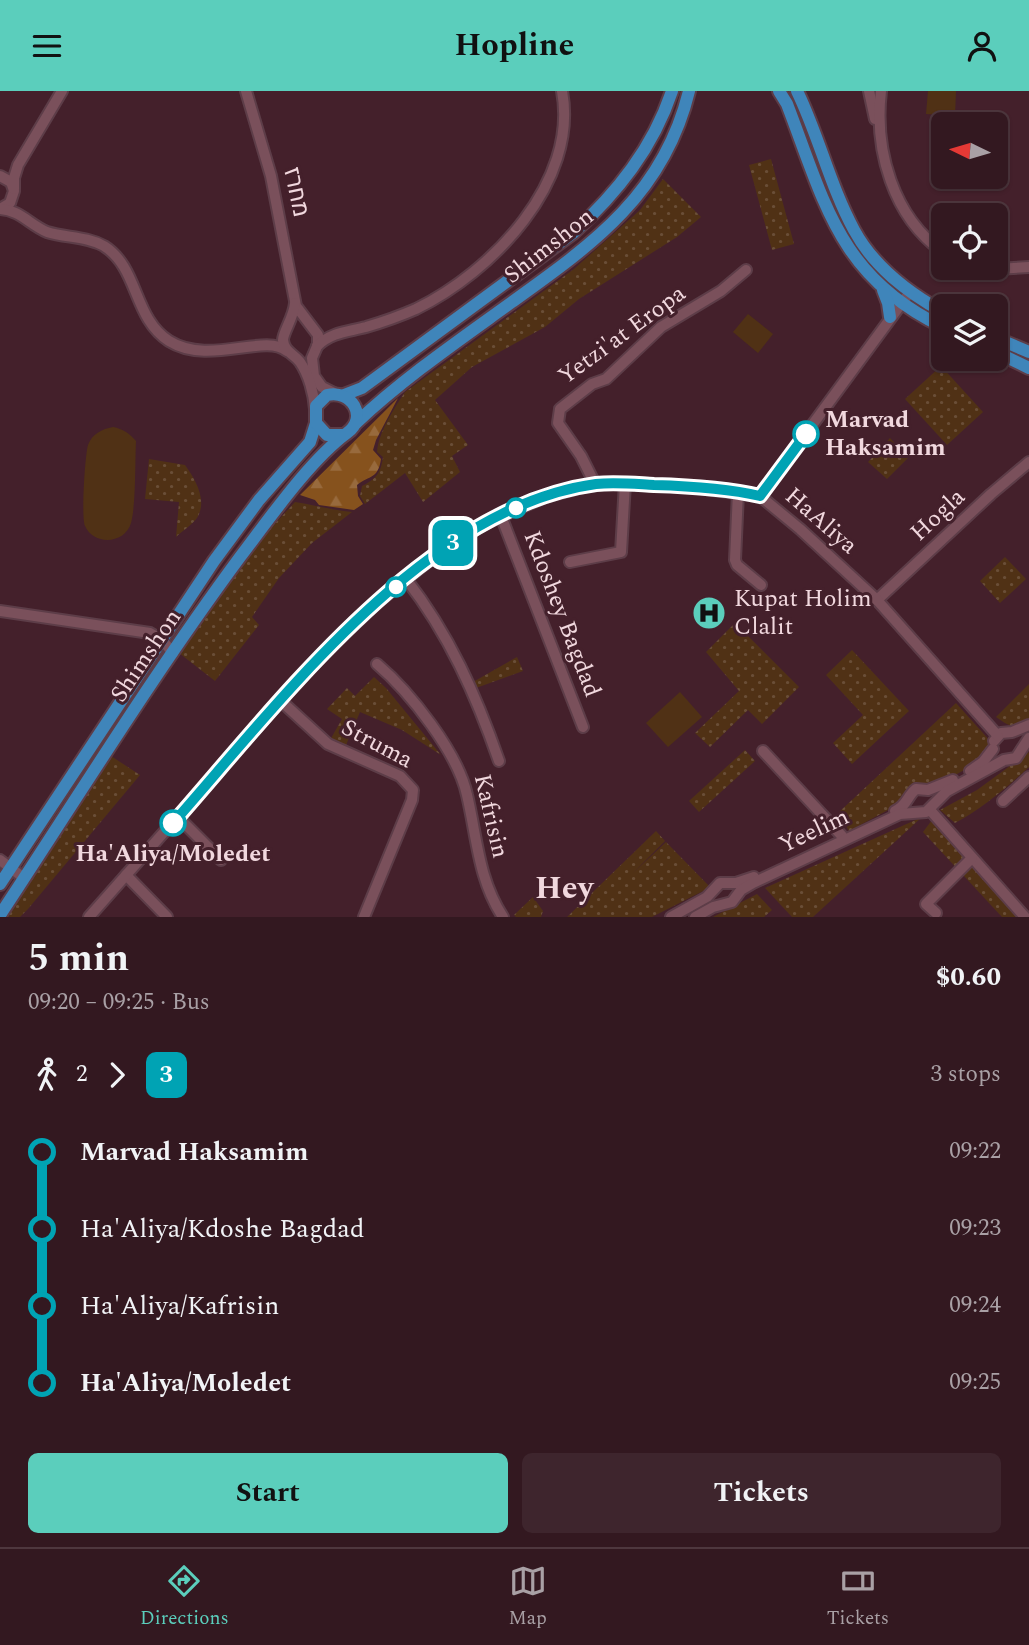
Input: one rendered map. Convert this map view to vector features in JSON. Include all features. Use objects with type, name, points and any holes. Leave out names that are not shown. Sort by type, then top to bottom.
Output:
[{"type":"main road","name":"Shimshon","points":[[339,394],[362,387],[573,233],[592,216],[640,158],[664,115],[672,91]]},
{"type":"main road","name":"Shimshon","points":[[355,423],[416,371],[585,249],[621,216],[657,169],[678,127],[689,91]]},
{"type":"main road","points":[[779,91],[787,104],[841,239],[857,262],[883,289],[900,303],[931,320]]},
{"type":"main road","points":[[797,91],[854,231],[876,261],[910,292],[931,305]]},
{"type":"main road","points":[[883,289],[890,317]]},
{"type":"main road","points":[[1008,343],[1029,352]]},
{"type":"main road","points":[[1008,358],[1029,368]]},
{"type":"main road","points":[[339,394],[356,407],[355,423],[344,435],[327,435],[315,416],[322,398],[339,394]]},
{"type":"main road","name":"Shimshon","points":[[0,884],[6,864],[237,529],[310,442],[315,416]]},
{"type":"main road","name":"Shimshon","points":[[0,915],[173,653],[253,540],[318,461],[344,435]]},
{"type":"street","points":[[0,209],[10,203],[18,165],[62,91]]},
{"type":"street","name":"מחרז","points":[[246,91],[271,176],[295,303],[298,312],[310,325]]},
{"type":"street","points":[[0,209],[23,216],[43,230],[92,241],[109,250],[126,269],[149,322],[173,344],[212,352],[279,346],[291,353],[305,356],[335,333],[392,319],[439,296],[478,268],[503,243],[540,197],[557,162],[564,120],[562,91]]},
{"type":"street","points":[[869,91],[888,173],[896,195],[909,218],[931,242]]},
{"type":"street","points":[[880,136],[881,91]]},
{"type":"street","points":[[0,176],[18,165]]},
{"type":"street","points":[[0,176],[9,180],[23,216]]},
{"type":"street","points":[[1008,268],[1029,267]]},
{"type":"street","name":"Yetzi'at Eropa","points":[[595,484],[581,456],[558,423],[560,409],[592,384],[606,380],[661,327],[721,291],[746,270]]},
{"type":"street","points":[[760,496],[910,292]]},
{"type":"street","name":"מחרז","points":[[287,329],[295,303]]},
{"type":"street","points":[[267,345],[300,322],[335,333]]},
{"type":"street","points":[[310,325],[318,335],[312,363],[314,376],[322,387],[339,394]]},
{"type":"street","points":[[287,329],[283,341],[301,364],[313,392],[315,416]]},
{"type":"street","name":"Hogla","points":[[877,600],[1029,462]]},
{"type":"street","points":[[570,562],[621,552],[625,483]]},
{"type":"street","name":"HaAliya","points":[[89,917],[340,636],[406,579],[442,550],[501,516],[545,497],[595,484],[690,487],[760,496],[877,600],[998,736]]},
{"type":"street","points":[[738,492],[735,560],[737,565],[761,585]]},
{"type":"street","name":"Kdoshey Bagdad","points":[[501,516],[583,727]]},
{"type":"street","name":"Kafrisin","points":[[406,579],[430,610],[453,648],[484,718],[499,761]]},
{"type":"street","points":[[0,611],[150,633],[159,644],[173,653]]},
{"type":"street","name":"Kafrisin","points":[[377,664],[412,702],[451,753],[461,773],[480,868],[486,886],[503,917]]},
{"type":"street","name":"Struma","points":[[281,701],[328,744],[400,776],[413,790],[412,800],[363,917]]},
{"type":"street","points":[[928,790],[974,769],[993,749],[994,742],[1004,732],[1012,732],[1029,725]]},
{"type":"street","points":[[1012,732],[1026,743],[1016,758],[1004,760],[947,791],[932,806],[922,813],[912,806],[914,790],[928,790],[933,796],[932,806],[972,858],[1025,917]]},
{"type":"street","points":[[993,749],[997,756],[1004,760]]},
{"type":"street","name":"Yeelim","points":[[763,751],[842,836]]},
{"type":"street","points":[[1003,801],[1029,777]]},
{"type":"street","name":"Yeelim","points":[[730,883],[752,878],[912,806]]},
{"type":"street","name":"Yeelim","points":[[735,897],[753,883],[912,806]]},
{"type":"street","points":[[178,817],[221,860]]},
{"type":"street","points":[[936,913],[926,904],[972,858]]},
{"type":"street","points":[[6,864],[24,878]]},
{"type":"street","points":[[127,875],[167,917]]},
{"type":"street","points":[[671,917],[715,890],[722,882],[730,883],[735,889],[732,902],[695,917]]},
{"type":"street","points":[[715,890],[716,899],[723,904]]},
{"type":"shaded area","points":[[928,91],[956,91],[955,112],[926,114]]},
{"type":"shaded area","points":[[771,159],[794,244],[772,250],[749,165]]},
{"type":"shaded area","points":[[663,179],[701,217],[677,237],[579,299],[545,327],[472,367],[435,400],[468,445],[452,456],[460,472],[423,502],[405,473],[365,504],[360,496],[362,486],[374,478],[381,467],[383,457],[377,452],[381,436],[405,392],[574,269],[640,210]]},
{"type":"shaded area","points":[[748,314],[773,334],[758,353],[733,332]]},
{"type":"shaded area","points":[[936,371],[946,371],[983,412],[947,445],[905,399]]},
{"type":"shaded area","points":[[113,427],[126,432],[136,441],[135,483],[134,506],[128,530],[109,540],[95,537],[85,526],[83,499],[88,445],[98,433]]},
{"type":"shaded area","points":[[890,438],[908,458],[887,479],[868,462]]},
{"type":"shaded area","points":[[149,459],[185,465],[199,490],[201,504],[197,518],[176,537],[179,502],[145,499]]},
{"type":"shaded area","points":[[295,502],[352,512],[312,543],[279,578],[252,617],[259,625],[215,681],[179,653],[270,529]]},
{"type":"shaded area","points":[[1005,557],[1026,579],[1000,603],[980,581]]},
{"type":"shaded area","points":[[735,623],[799,687],[762,724],[748,710],[710,747],[695,733],[739,691],[706,652]]},
{"type":"shaded area","points":[[852,650],[909,711],[852,764],[833,743],[863,715],[826,675]]},
{"type":"shaded area","points":[[517,657],[523,671],[476,688],[473,682]]},
{"type":"shaded area","points":[[374,677],[441,755],[402,730],[360,712],[346,745],[330,740],[342,719],[327,709],[347,688],[355,696]]},
{"type":"shaded area","points":[[1029,684],[1029,722],[1012,726],[996,717]]},
{"type":"shaded area","points":[[680,692],[702,717],[668,747],[646,723]]},
{"type":"shaded area","points":[[956,703],[992,743],[979,762],[933,787],[922,784],[914,786],[907,792],[903,802],[849,831],[838,813]]},
{"type":"shaded area","points":[[745,750],[755,761],[699,812],[689,801]]},
{"type":"shaded area","points":[[1029,752],[1029,767],[975,811],[955,823],[940,810],[977,790]]},
{"type":"shaded area","points":[[111,756],[140,775],[28,909],[20,917],[4,917]]},
{"type":"shaded area","points":[[922,817],[813,917],[792,917],[765,888]]},
{"type":"shaded area","points":[[932,820],[1018,917],[1002,917],[923,832]]},
{"type":"shaded area","points":[[656,831],[665,841],[633,873],[666,842],[709,886],[707,889],[652,917],[567,917]]},
{"type":"shaded area","points":[[757,894],[772,910],[764,917],[713,917]]},
{"type":"shaded area","points":[[533,897],[543,911],[541,917],[516,917],[514,915]]},
{"type":"green space","points":[[398,398],[373,450],[381,459],[378,470],[357,485],[358,496],[363,504],[354,510],[319,505],[315,500],[300,495]]},
{"type":"bus line","name":"3","points":[[173,823],[340,636],[422,565],[484,524],[545,497],[595,484],[690,487],[760,496],[806,434]]},
{"type":"place","name":"Marvad Haksamim","points":[[806,434]]},
{"type":"place","name":"Kupat Holim Clalit","points":[[709,613]]},
{"type":"place","name":"Ha'Aliya/Moledet","points":[[173,823]]},
{"type":"district","name":"Hey","points":[[564,888]]}]
